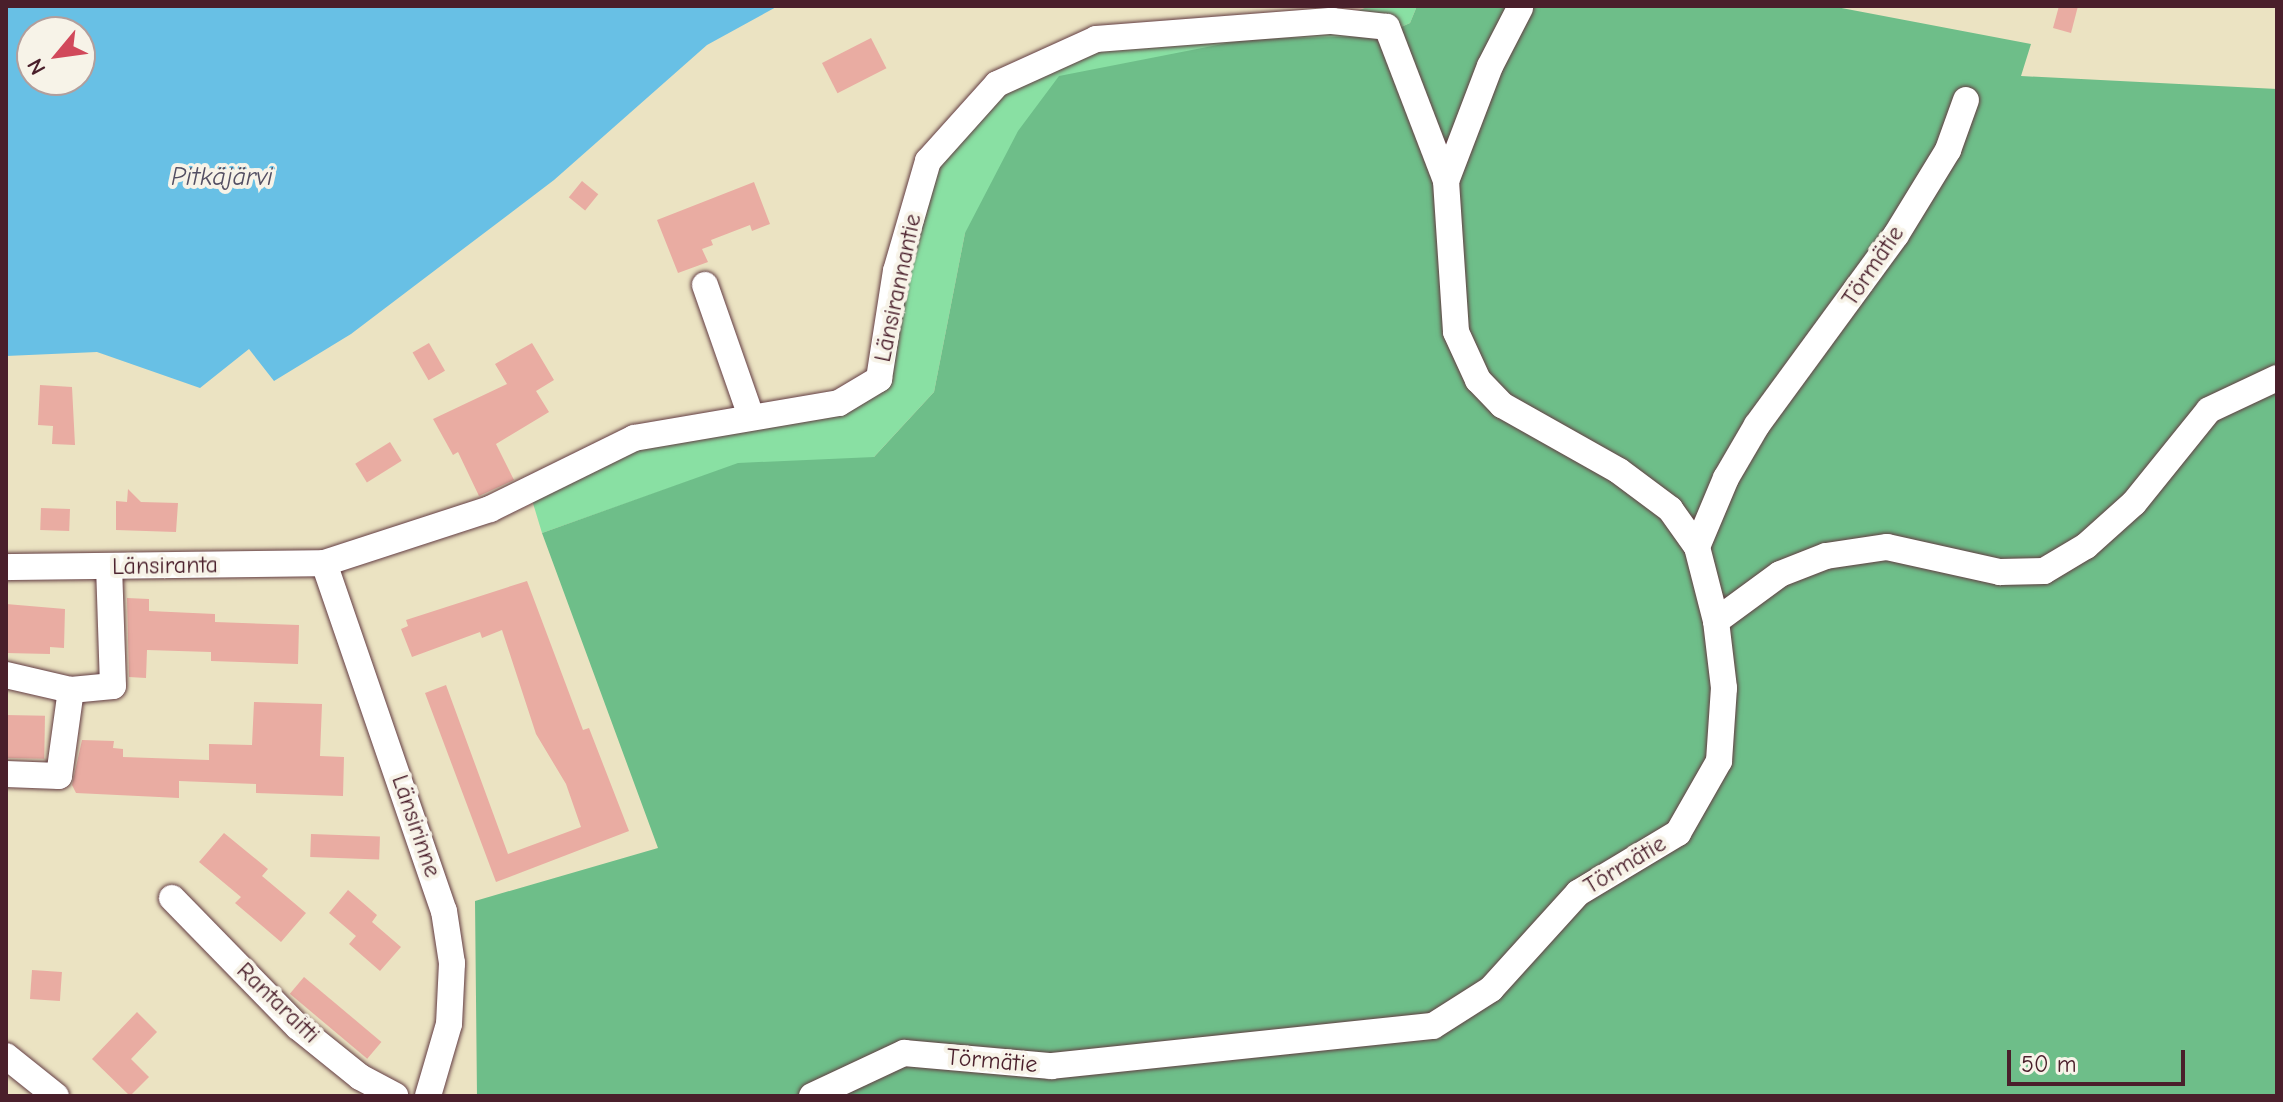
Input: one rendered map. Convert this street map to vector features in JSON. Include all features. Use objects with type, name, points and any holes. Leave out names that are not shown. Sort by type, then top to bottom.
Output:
[{"type":"street","points":[[1520,8],[1490,66],[1446,181],[1456,332],[1478,380],[1502,405],[1619,471],[1657,500],[1697,547]]},
{"type":"street","name":"Länsirannantie","points":[[324,563],[490,509],[634,438],[839,403],[879,379],[896,271],[928,161],[997,84],[1096,39],[1332,21],[1387,27],[1446,181]]},
{"type":"street","name":"Törmätie","points":[[812,1096],[826,1085],[904,1053],[1051,1066],[1433,1026],[1491,989],[1578,893],[1678,833],[1719,761],[1724,688],[1716,621],[1697,547],[1726,478],[1757,425],[1896,235],[1948,150],[1966,100]]},
{"type":"street","points":[[705,285],[751,416]]},
{"type":"street","points":[[1716,621],[1780,574],[1826,556],[1857,551],[1887,547],[2000,572],[2044,571],[2086,546],[2134,503],[2209,410],[2277,378]]},
{"type":"street","name":"Länsiranta","points":[[6,567],[324,563]]},
{"type":"street","name":"Länsirinne","points":[[324,563],[444,911],[452,963],[449,1024],[428,1096]]},
{"type":"street","points":[[6,675],[71,690],[113,686],[109,567]]},
{"type":"street","points":[[6,774],[59,776],[71,690]]},
{"type":"street","name":"Rantaraitti","points":[[172,898],[298,1027],[360,1077],[395,1096]]},
{"type":"street","points":[[6,1056],[56,1096]]},
{"type":"green space","points":[[1370,6],[1417,6],[1410,23],[1381,36],[1335,39],[965,233],[934,392],[873,458],[738,464],[542,533],[529,490],[616,447],[879,379],[928,161],[997,84],[1096,39],[1332,21]]},
{"type":"green space","points":[[1417,6],[1831,6],[2031,44],[2021,76],[2277,89],[2277,1096],[477,1096],[475,901],[658,848],[542,533],[738,463],[874,457],[934,392],[965,233],[1018,131],[1059,76],[1248,39],[1381,36],[1410,23]]},
{"type":"water","name":"Pitkäjärvi","points":[[6,6],[778,6],[707,45],[554,180],[351,334],[274,381],[249,349],[200,388],[97,352],[6,356]]},
{"type":"building","points":[[2059,6],[2078,6],[2071,33],[2053,28]]},
{"type":"building","points":[[871,38],[886,68],[837,93],[822,63]]},
{"type":"building","points":[[582,181],[598,194],[585,211],[569,197]]},
{"type":"building","points":[[754,182],[770,224],[752,231],[750,225],[711,240],[713,245],[702,249],[708,262],[678,273],[657,220]]},
{"type":"building","points":[[429,343],[445,371],[429,380],[413,352]]},
{"type":"building","points":[[532,343],[554,380],[536,391],[549,412],[496,444],[514,480],[479,496],[458,452],[453,455],[433,419],[507,384],[495,364]]},
{"type":"building","points":[[40,385],[72,387],[75,445],[52,444],[53,426],[38,425]]},
{"type":"building","points":[[390,442],[402,461],[367,482],[355,464]]},
{"type":"building","points":[[128,489],[141,502],[178,503],[176,532],[116,530],[116,501],[127,502]]},
{"type":"building","points":[[41,508],[70,509],[69,531],[40,530]]},
{"type":"building","points":[[527,581],[583,730],[589,728],[629,831],[496,882],[425,693],[446,685],[508,854],[581,827],[566,784],[536,734],[502,630],[482,638],[480,632],[412,657],[401,629],[408,626],[406,620]]},
{"type":"building","points":[[127,598],[149,599],[149,611],[215,614],[215,622],[299,625],[298,664],[211,661],[211,652],[147,650],[146,678],[129,677]]},
{"type":"building","points":[[6,604],[65,609],[64,648],[50,647],[50,654],[6,653]]},
{"type":"building","points":[[254,702],[322,704],[320,756],[344,757],[343,796],[256,793],[256,784],[179,781],[179,798],[76,793],[72,785],[82,740],[114,741],[113,748],[123,749],[123,757],[209,760],[209,744],[252,745]]},
{"type":"building","points":[[6,715],[45,716],[44,759],[6,758]]},
{"type":"building","points":[[224,833],[268,869],[262,876],[306,913],[281,942],[235,903],[241,897],[199,862]]},
{"type":"building","points":[[311,834],[380,836],[379,859],[310,857]]},
{"type":"building","points":[[348,890],[377,915],[372,922],[401,947],[380,971],[349,944],[356,936],[329,913]]},
{"type":"building","points":[[32,970],[62,972],[60,1001],[30,999]]},
{"type":"building","points":[[304,977],[381,1042],[367,1059],[290,994]]},
{"type":"building","points":[[137,1012],[157,1032],[131,1059],[149,1077],[130,1096],[92,1059]]}]
